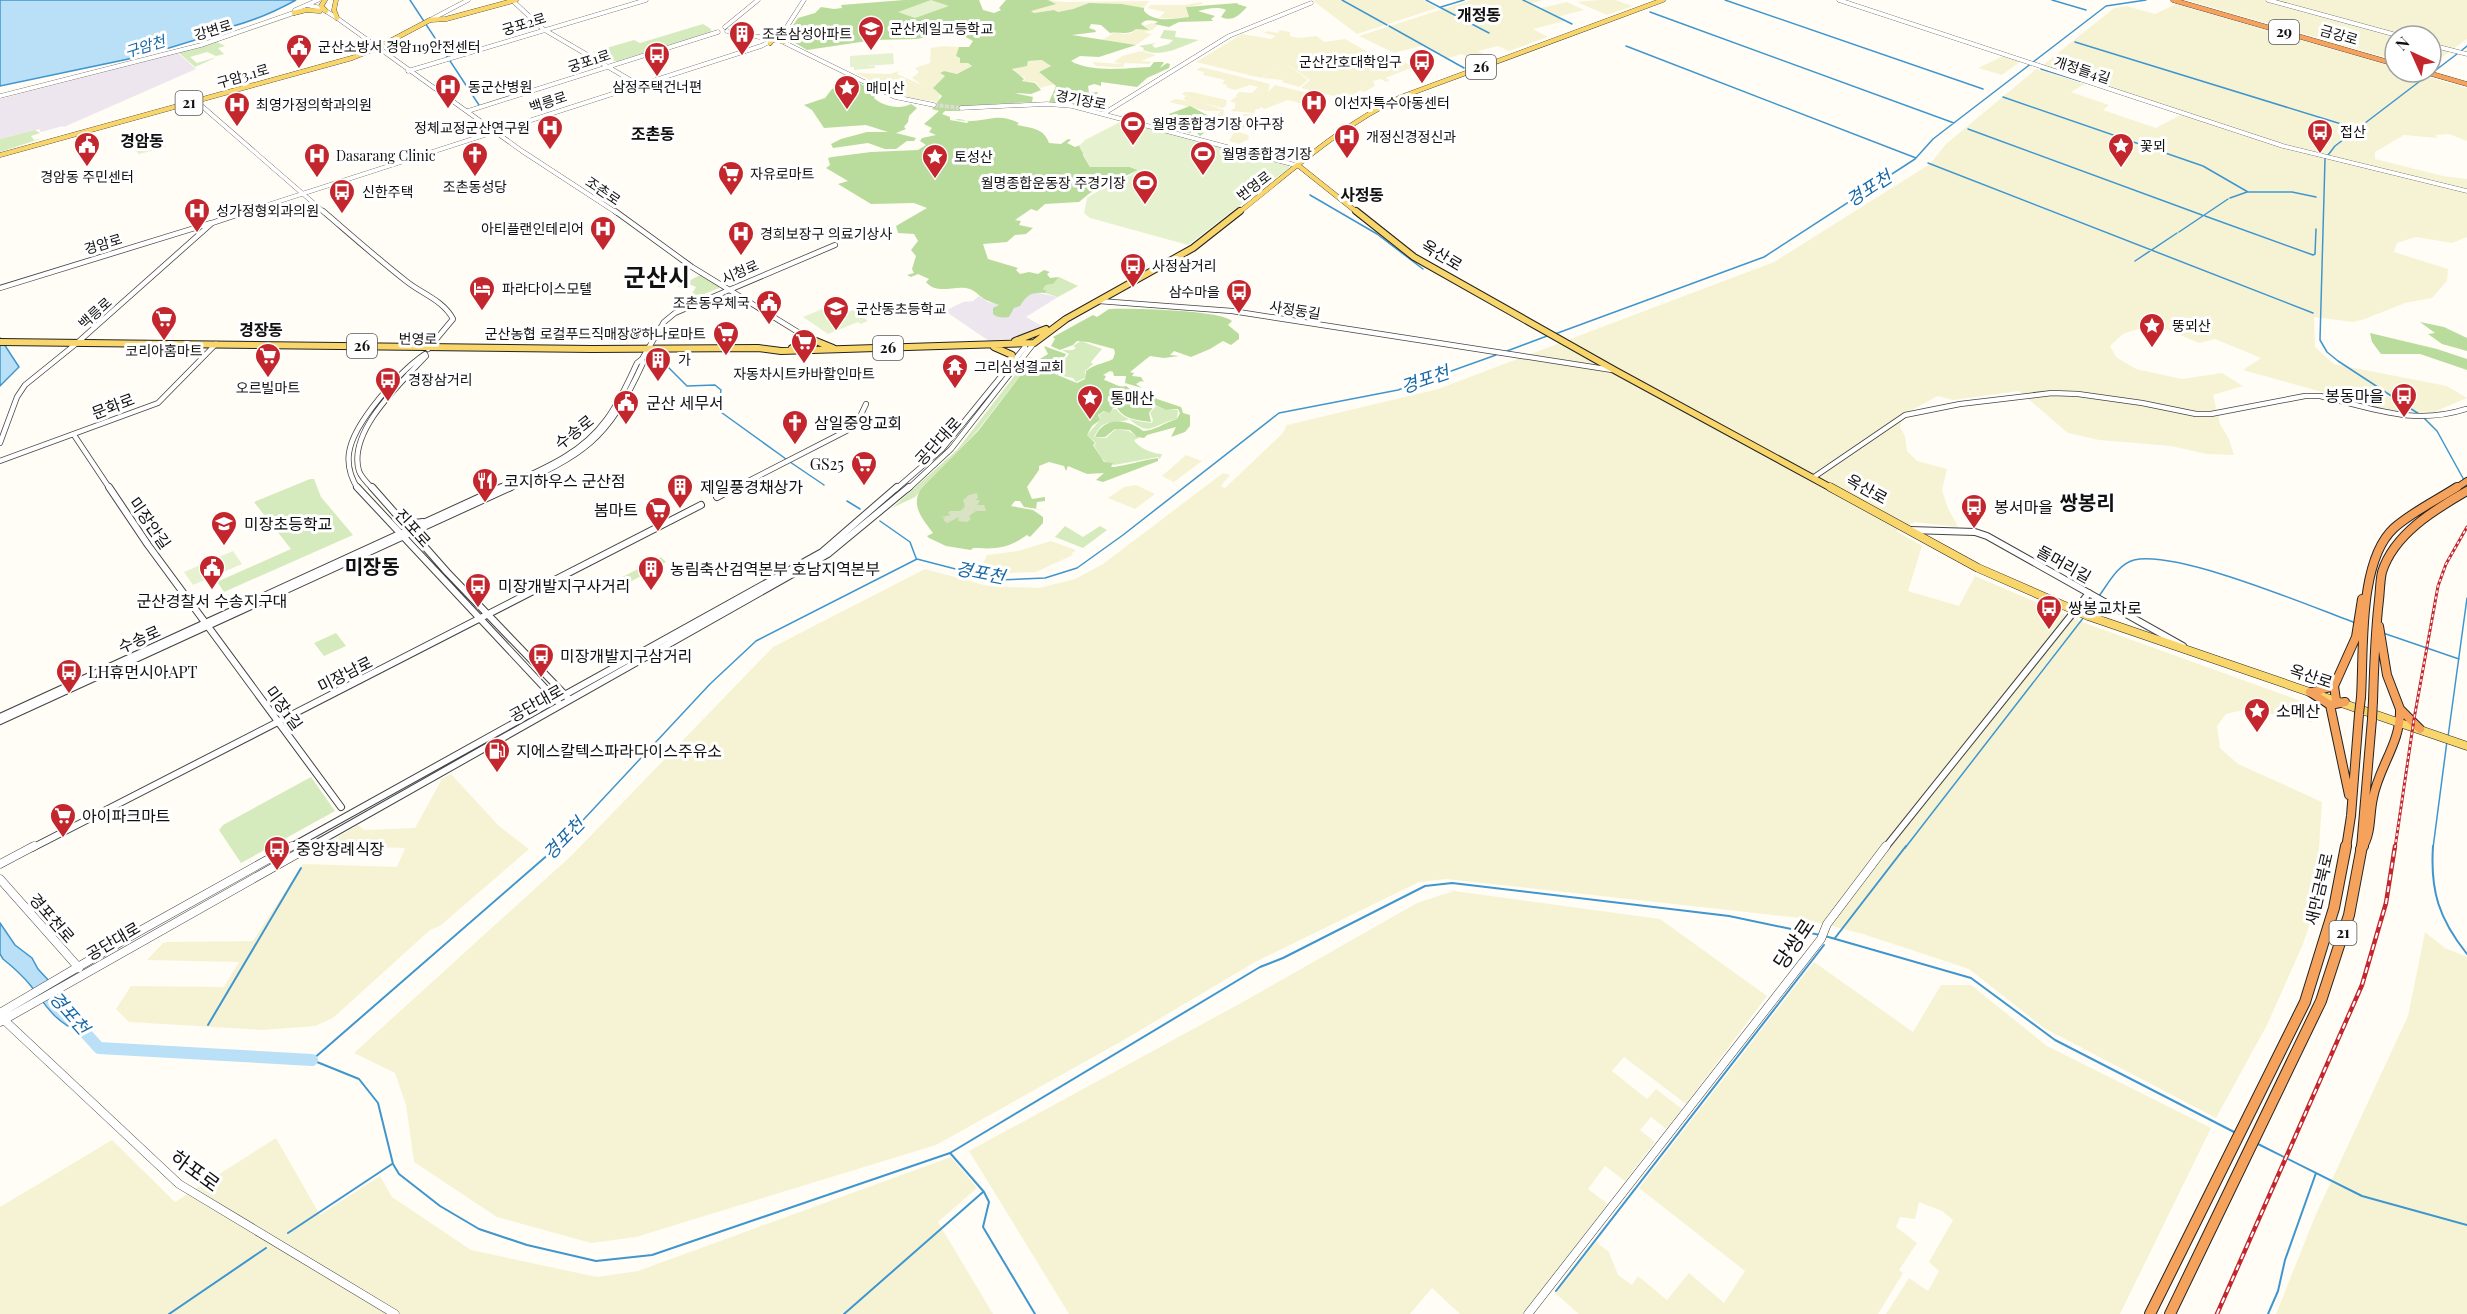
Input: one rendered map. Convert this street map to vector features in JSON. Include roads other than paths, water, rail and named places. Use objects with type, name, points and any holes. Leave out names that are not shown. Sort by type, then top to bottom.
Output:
[{"type":"highway","name":"금강로","points":[[2173,0],[2383,60]]},
{"type":"highway","name":"금강로","points":[[2178,0],[2383,60]]},
{"type":"highway","points":[[2443,77],[2467,83]]},
{"type":"highway","points":[[2351,806],[2334,686],[2362,625],[2364,584],[2377,551],[2394,528],[2457,485],[2467,481]]},
{"type":"highway","points":[[2361,850],[2369,841],[2373,793],[2401,725],[2400,709],[2387,675],[2378,635],[2377,611],[2382,573],[2399,541],[2406,533],[2465,492]]},
{"type":"highway","name":"새만금북로","points":[[2150,1314],[2305,1002],[2334,908],[2344,861],[2351,806],[2361,697],[2362,625]]},
{"type":"highway","name":"새만금북로","points":[[2170,1314],[2321,1001],[2349,915],[2361,850],[2378,635]]},
{"type":"highway","points":[[2311,692],[2334,686]]},
{"type":"highway","points":[[2311,692],[2337,702]]},
{"type":"highway","points":[[2400,709],[2420,729]]},
{"type":"highway","points":[[2401,725],[2420,729]]},
{"type":"main road","points":[[294,13],[307,10],[323,11],[321,6],[324,0]]},
{"type":"main road","points":[[336,0],[334,10],[337,18]]},
{"type":"main road","name":"21","points":[[419,26],[429,20],[449,18],[514,0]]},
{"type":"main road","name":"번영로","points":[[75,344],[133,347],[394,348],[645,354],[1031,343],[1066,319],[1193,248],[1363,116],[1389,102],[1664,0]]},
{"type":"main road","points":[[441,14],[449,18]]},
{"type":"main road","points":[[419,26],[449,18]]},
{"type":"main road","name":"구암3.1로","points":[[0,155],[359,55],[419,26]]},
{"type":"main road","points":[[769,40],[781,40]]},
{"type":"main road","points":[[761,46],[781,40]]},
{"type":"main road","points":[[1281,180],[1300,175],[1312,176],[1311,156]]},
{"type":"main road","name":"옥산로","points":[[1299,166],[1414,257],[1978,568],[2077,612],[2311,692]]},
{"type":"main road","points":[[1003,344],[1049,328],[1066,319]]},
{"type":"main road","points":[[1031,343],[1049,328]]},
{"type":"main road","points":[[781,351],[800,345],[806,337],[828,347],[848,349]]},
{"type":"main road","points":[[94,346],[109,343]]},
{"type":"main road","points":[[133,347],[147,343]]},
{"type":"main road","name":"번영로","points":[[4,344],[147,343],[214,346]]},
{"type":"main road","points":[[159,347],[180,344]]},
{"type":"main road","points":[[987,345],[1000,348],[1012,355],[1011,364]]},
{"type":"main road","name":"옥산로","points":[[2337,702],[2401,725]]},
{"type":"main road","points":[[2420,729],[2467,746]]},
{"type":"street","name":"강변로","points":[[0,95],[201,45],[294,13],[318,0]]},
{"type":"street","name":"강변로","points":[[25,89],[209,41],[324,0]]},
{"type":"street","points":[[429,20],[468,0]]},
{"type":"street","points":[[514,0],[543,29],[639,85]]},
{"type":"street","name":"궁포2로","points":[[408,71],[646,0]]},
{"type":"street","points":[[726,29],[758,0]]},
{"type":"street","points":[[804,0],[781,40],[896,97],[934,105]]},
{"type":"street","name":"개정들4길","points":[[1839,0],[2262,140],[2467,191]]},
{"type":"street","points":[[2268,0],[2383,31]]},
{"type":"street","points":[[1103,114],[1229,36],[1311,3]]},
{"type":"street","name":"조촌로","points":[[308,6],[337,18],[522,151],[596,198],[692,267],[806,337]]},
{"type":"street","name":"조촌로","points":[[323,11],[373,48],[377,48]]},
{"type":"street","points":[[726,29],[769,40]]},
{"type":"street","name":"궁포1로","points":[[468,111],[718,32],[715,30],[726,29]]},
{"type":"street","name":"백릉로","points":[[75,344],[212,223],[761,46],[769,40]]},
{"type":"street","points":[[2443,48],[2467,54]]},
{"type":"street","points":[[359,55],[384,53]]},
{"type":"street","name":"진포로","points":[[195,101],[408,283],[451,314],[453,319],[450,324],[413,364],[352,439],[348,464],[353,480],[387,519],[558,703]]},
{"type":"street","name":"경기장로","points":[[962,108],[1061,105],[1299,166]]},
{"type":"street","name":"경암로","points":[[0,288],[212,223]]},
{"type":"street","name":"시청로","points":[[645,354],[663,323],[675,314],[836,245]]},
{"type":"street","name":"사정동길","points":[[1099,301],[1232,311],[1616,370]]},
{"type":"street","points":[[806,337],[813,343],[812,350]]},
{"type":"street","name":"공단대로","points":[[567,698],[828,548],[942,449],[1011,364],[1031,343]]},
{"type":"street","name":"공단대로","points":[[1,1018],[22,1004],[834,550],[914,484],[951,449],[1031,343]]},
{"type":"street","points":[[0,443],[17,397],[25,385],[75,344]]},
{"type":"street","name":"문화로","points":[[0,461],[158,403],[214,346]]},
{"type":"street","name":"진포로","points":[[428,350],[426,356],[370,422],[358,445],[356,465],[359,473],[396,516],[567,698]]},
{"type":"street","name":"수송로","points":[[0,719],[560,465],[596,442],[606,432],[626,403],[645,354]]},
{"type":"street","points":[[1814,477],[1905,415],[1953,405],[2029,395],[2087,394],[2196,414],[2211,414],[2305,396],[2320,396],[2418,418],[2432,419],[2450,416],[2466,409]]},
{"type":"street","points":[[717,497],[850,429],[858,422],[866,404]]},
{"type":"street","name":"미장안길","points":[[74,435],[148,545],[208,624]]},
{"type":"street","name":"미장남로","points":[[0,864],[701,505]]},
{"type":"street","points":[[396,516],[414,523],[448,515]]},
{"type":"street","points":[[422,544],[420,540],[425,531],[448,515]]},
{"type":"street","points":[[371,550],[389,535],[391,531],[387,519]]},
{"type":"street","name":"돌머리길","points":[[1910,530],[1975,532],[1987,536],[2196,654]]},
{"type":"street","points":[[371,550],[399,544],[413,548]]},
{"type":"street","name":"당쌍로","points":[[1528,1314],[1821,939],[1827,924],[1925,796],[2077,612],[2089,593]]},
{"type":"street","name":"미장1길","points":[[208,624],[277,723],[341,807]]},
{"type":"street","name":"공단대로","points":[[80,972],[374,801],[558,703]]},
{"type":"street","points":[[321,831],[337,819],[341,807],[352,810],[374,801]]},
{"type":"street","name":"경포천로","points":[[0,879],[80,972]]},
{"type":"street","name":"하포로","points":[[1,1018],[179,1184],[395,1314]]},
{"type":"water","name":"구암천","points":[[0,0],[296,0],[256,19],[209,31],[202,34],[205,37],[169,48],[134,54],[133,58],[0,86]]},
{"type":"water","points":[[0,338],[19,367],[0,386]]},
{"type":"water","points":[[0,923],[15,945],[32,958],[38,969],[77,1011],[80,1032],[57,1018],[25,979],[3,959],[0,954]]},
{"type":"waterway","points":[[410,0],[479,105]]},
{"type":"waterway","points":[[1342,0],[1387,25]]},
{"type":"waterway","points":[[1426,0],[1489,33]]},
{"type":"waterway","points":[[1441,7],[1464,0]]},
{"type":"waterway","points":[[1523,0],[1572,24]]},
{"type":"waterway","points":[[1725,0],[1983,89]]},
{"type":"waterway","points":[[2052,0],[2086,10]]},
{"type":"waterway","name":"경포천","points":[[1954,123],[2106,6],[2146,0]]},
{"type":"waterway","points":[[1650,12],[1954,123]]},
{"type":"waterway","points":[[1389,26],[1464,68]]},
{"type":"waterway","points":[[2075,42],[2351,127]]},
{"type":"waterway","points":[[1626,46],[1916,158]]},
{"type":"waterway","points":[[2461,51],[2467,46]]},
{"type":"waterway","points":[[2443,65],[2457,54]]},
{"type":"waterway","points":[[2041,69],[2080,81]]},
{"type":"waterway","points":[[2416,84],[2335,146],[2325,159],[2320,340],[2327,352],[2338,361],[2419,414]]},
{"type":"waterway","points":[[2003,97],[2203,166],[2248,192],[2292,192],[2316,197]]},
{"type":"waterway","name":"경포천","points":[[1916,158],[1933,139],[1954,123]]},
{"type":"waterway","points":[[1968,129],[2202,215]]},
{"type":"waterway","name":"경포천","points":[[1555,334],[1764,257],[1916,158]]},
{"type":"waterway","points":[[1928,163],[2151,250]]},
{"type":"waterway","points":[[2230,198],[2247,192]]},
{"type":"waterway","points":[[1310,195],[1377,234],[1423,269]]},
{"type":"waterway","points":[[2179,232],[2228,199]]},
{"type":"waterway","points":[[2205,216],[2313,255],[2315,254],[2316,229]]},
{"type":"waterway","points":[[2151,250],[2177,233]]},
{"type":"waterway","points":[[2135,261],[2151,250]]},
{"type":"waterway","points":[[2151,250],[2313,313]]},
{"type":"waterway","name":"경포천","points":[[1507,351],[1547,336]]},
{"type":"waterway","name":"경포천","points":[[557,848],[710,684],[756,641],[917,559],[998,580],[1045,578],[1077,568],[1123,535],[1279,413],[1398,390],[1496,355]]},
{"type":"waterway","points":[[660,359],[687,386],[715,385],[721,390],[718,410],[786,459]]},
{"type":"waterway","points":[[2423,417],[2437,431],[2464,480]]},
{"type":"waterway","points":[[790,462],[824,485]]},
{"type":"waterway","points":[[847,501],[860,509]]},
{"type":"waterway","points":[[880,521],[910,542],[916,558]]},
{"type":"waterway","points":[[2099,596],[2114,575],[2128,562],[2154,559],[2181,563],[2244,581],[2356,623]]},
{"type":"waterway","points":[[2459,659],[2467,598]]},
{"type":"waterway","points":[[2087,613],[2096,600]]},
{"type":"waterway","points":[[1905,848],[2084,617]]},
{"type":"waterway","points":[[2383,633],[2459,659]]},
{"type":"waterway","points":[[2448,737],[2459,659]]},
{"type":"waterway","points":[[2433,848],[2447,741]]},
{"type":"waterway","points":[[558,846],[312,1060],[359,1079],[378,1103],[393,1164],[399,1174],[440,1206],[479,1229],[527,1245],[596,1261],[652,1255],[950,1153],[1260,967],[1283,958],[1425,886],[1452,883],[1729,916],[1820,935]]},
{"type":"waterway","points":[[1835,938],[1906,846]]},
{"type":"waterway","points":[[2433,846],[2433,877],[2438,904],[2449,929],[2467,954]]},
{"type":"waterway","points":[[208,1025],[301,868]]},
{"type":"waterway","points":[[1825,936],[1971,978],[2055,1040],[2236,1133]]},
{"type":"waterway","points":[[1556,1291],[1824,945]]},
{"type":"waterway","name":"경포천","points":[[71,1017],[99,1048],[312,1060]]},
{"type":"waterway","points":[[2256,1143],[2316,1173]]},
{"type":"waterway","points":[[951,1154],[984,1192],[989,1202],[983,1227],[1035,1314]]},
{"type":"waterway","points":[[288,1233],[392,1164]]},
{"type":"waterway","points":[[2268,1314],[2278,1291],[2285,1260],[2316,1173]]},
{"type":"waterway","points":[[2316,1173],[2362,1196],[2467,1225]]},
{"type":"waterway","points":[[844,1314],[983,1192]]},
{"type":"waterway","points":[[169,1314],[266,1248]]},
{"type":"tunnel","points":[[934,105],[961,108]]},
{"type":"railway","points":[[2395,848],[2414,719],[2438,586],[2446,564],[2467,527]]},
{"type":"railway","points":[[2217,1314],[2362,985],[2386,903],[2395,846]]},
{"type":"place","name":"군산제일고등학교","points":[[871,52]]},
{"type":"place","name":"조촌삼성아파트","points":[[742,57]]},
{"type":"place","name":"군산소방서 경암119안전센터","points":[[299,70]]},
{"type":"place","name":"삼정주택건너편","points":[[657,78]]},
{"type":"place","name":"군산간호대학입구","points":[[1422,85]]},
{"type":"place","name":"동군산병원","points":[[448,110]]},
{"type":"place","name":"매미산","points":[[847,111]]},
{"type":"place","name":"이선자특수아동센터","points":[[1314,126]]},
{"type":"place","name":"최영가정의학과의원","points":[[237,128]]},
{"type":"place","name":"월명종합경기장 야구장","points":[[1133,147]]},
{"type":"place","name":"정체교정군산연구원","points":[[550,151]]},
{"type":"place","name":"접산","points":[[2320,155]]},
{"type":"place","name":"개정신경정신과","points":[[1347,160]]},
{"type":"place","name":"경암동 주민센터","points":[[87,168]]},
{"type":"place","name":"꽃뫼","points":[[2121,169]]},
{"type":"place","name":"월명종합경기장","points":[[1203,177]]},
{"type":"place","name":"조촌동성당","points":[[475,178]]},
{"type":"place","name":"Dasarang Clinic","points":[[317,179]]},
{"type":"place","name":"토성산","points":[[935,180]]},
{"type":"place","name":"자유로마트","points":[[731,197]]},
{"type":"place","name":"월명종합운동장 주경기장","points":[[1145,206]]},
{"type":"place","name":"신한주택","points":[[342,215]]},
{"type":"place","name":"성가정형외과의원","points":[[197,234]]},
{"type":"place","name":"아티플랜인테리어","points":[[603,252]]},
{"type":"place","name":"경희보장구 의료기상사","points":[[741,257]]},
{"type":"place","name":"사정삼거리","points":[[1133,289]]},
{"type":"place","name":"파라다이스모텔","points":[[482,312]]},
{"type":"place","name":"삼수마을","points":[[1239,315]]},
{"type":"place","name":"조촌동우체국","points":[[769,326]]},
{"type":"place","name":"군산동초등학교","points":[[836,332]]},
{"type":"place","name":"코리아홈마트","points":[[164,342]]},
{"type":"place","name":"뚱뫼산","points":[[2152,349]]},
{"type":"place","name":"군산농협 로컬푸드직매장&하나로마트","points":[[726,357]]},
{"type":"place","name":"자동차시트카바할인마트","points":[[804,365]]},
{"type":"place","name":"오르빌마트","points":[[268,379]]},
{"type":"place","name":"가","points":[[658,383]]},
{"type":"place","name":"그리심성결교회","points":[[955,390]]},
{"type":"place","name":"경장삼거리","points":[[388,403]]},
{"type":"place","name":"봉동마을","points":[[2404,419]]},
{"type":"place","name":"통매산","points":[[1090,421]]},
{"type":"place","name":"군산 세무서","points":[[626,426]]},
{"type":"place","name":"삼일중앙교회","points":[[795,446]]},
{"type":"place","name":"GS25","points":[[864,487]]},
{"type":"place","name":"코지하우스 군산점","points":[[485,504]]},
{"type":"place","name":"제일풍경채상가","points":[[680,510]]},
{"type":"place","name":"봉서마을","points":[[1974,530]]},
{"type":"place","name":"봄마트","points":[[658,533]]},
{"type":"place","name":"미장초등학교","points":[[224,547]]},
{"type":"place","name":"군산경찰서 수송지구대","points":[[212,591]]},
{"type":"place","name":"농림축산검역본부 호남지역본부","points":[[651,592]]},
{"type":"place","name":"미장개발지구사거리","points":[[478,609]]},
{"type":"place","name":"쌍봉교차로","points":[[2049,631]]},
{"type":"place","name":"미장개발지구삼거리","points":[[541,679]]},
{"type":"place","name":"LH휴먼시아APT","points":[[69,695]]},
{"type":"place","name":"소메산","points":[[2257,734]]},
{"type":"place","name":"지에스칼텍스파라다이스주유소","points":[[497,774]]},
{"type":"place","name":"아이파크마트","points":[[63,839]]},
{"type":"place","name":"중앙장례식장","points":[[277,872]]},
{"type":"district","name":"개정동","points":[[1479,15]]},
{"type":"district","name":"조촌동","points":[[653,134]]},
{"type":"district","name":"경암동","points":[[142,141]]},
{"type":"district","name":"사정동","points":[[1362,195]]},
{"type":"district","name":"군산시","points":[[657,278]]},
{"type":"district","name":"경장동","points":[[261,330]]},
{"type":"district","name":"쌍봉리","points":[[2087,503]]},
{"type":"district","name":"미장동","points":[[372,567]]}]
